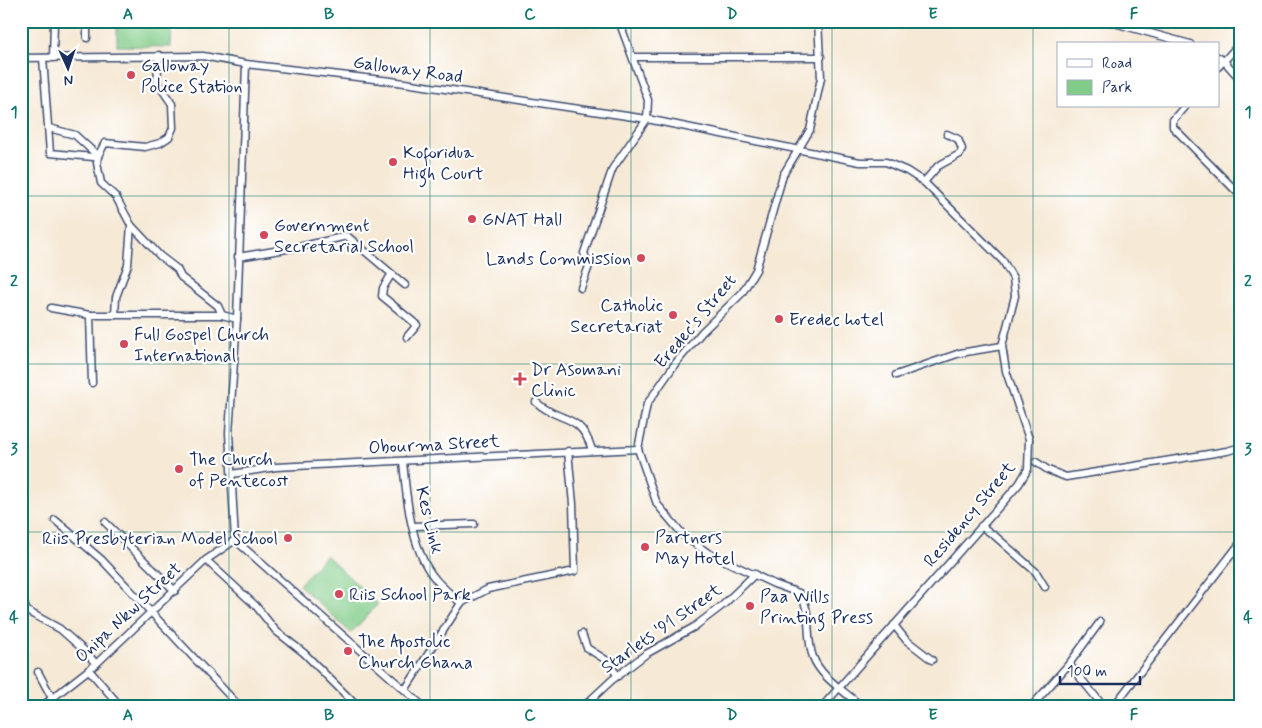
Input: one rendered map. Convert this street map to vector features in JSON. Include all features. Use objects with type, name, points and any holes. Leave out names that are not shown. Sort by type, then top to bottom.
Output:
[{"type":"street","points":[[53,58],[54,21]]},
{"type":"street","points":[[87,21],[87,38]]},
{"type":"street","points":[[581,288],[589,266],[584,253],[613,168],[647,119],[648,100],[619,21]]},
{"type":"street","name":"Eredec's Street","points":[[638,449],[647,404],[675,364],[702,332],[742,293],[756,270],[771,224],[780,183],[810,130],[821,78],[818,21]]},
{"type":"street","points":[[1107,21],[1183,42]]},
{"type":"street","points":[[1241,42],[1221,59],[1241,80]]},
{"type":"street","points":[[159,55],[157,82],[172,104],[173,128],[169,137],[160,143],[145,147],[105,143],[98,156],[97,163],[101,183],[116,197],[131,226],[160,256],[177,269],[181,277],[218,306],[222,315]]},
{"type":"street","name":"Galloway Road","points":[[21,58],[203,56],[246,64],[391,82],[647,119],[788,146]]},
{"type":"street","points":[[634,58],[821,57]]},
{"type":"street","points":[[43,58],[51,154],[98,156]]},
{"type":"street","points":[[246,64],[237,319],[230,433],[235,540],[424,707]]},
{"type":"street","points":[[1183,108],[1173,120],[1173,127],[1241,196]]},
{"type":"street","points":[[49,128],[75,134],[98,156]]},
{"type":"street","points":[[924,182],[938,166],[960,154],[962,149],[958,139],[947,134]]},
{"type":"street","name":"Residency Street","points":[[788,146],[860,162],[886,162],[907,171],[924,182],[1003,261],[1013,278],[1015,296],[1002,346],[1006,371],[1029,439],[1028,469],[1019,484],[822,707]]},
{"type":"street","points":[[115,315],[116,297],[128,265],[131,226]]},
{"type":"street","points":[[238,256],[299,247],[347,236],[405,285]]},
{"type":"street","points":[[391,275],[383,288],[382,296],[417,325],[407,337]]},
{"type":"street","points":[[51,308],[90,315],[222,315],[237,319]]},
{"type":"street","points":[[90,315],[92,383]]},
{"type":"street","points":[[896,375],[960,353],[1002,346]]},
{"type":"street","points":[[536,402],[542,407],[577,424],[586,433],[592,450]]},
{"type":"street","points":[[1036,462],[1048,470],[1066,477],[1227,451],[1241,447]]},
{"type":"street","points":[[638,449],[657,504],[684,536],[708,553],[774,584],[794,590],[802,597],[807,614],[812,655],[828,678],[840,686],[862,707]]},
{"type":"street","name":"Obourma Street","points":[[232,474],[276,468],[568,451],[638,449]]},
{"type":"street","points":[[405,690],[461,603],[488,589],[575,571],[573,504],[568,451]]},
{"type":"street","name":"Kes Link","points":[[403,461],[406,498],[425,565],[434,578],[461,603]]},
{"type":"street","points":[[55,520],[102,560],[152,611],[240,707]]},
{"type":"street","points":[[105,522],[175,591]]},
{"type":"street","points":[[413,526],[474,524]]},
{"type":"street","points":[[981,526],[1036,572],[1044,587]]},
{"type":"street","name":"Onipa Nkw Street","points":[[41,707],[96,664],[206,560],[235,540]]},
{"type":"street","points":[[1113,707],[1241,542]]},
{"type":"street","points":[[206,560],[256,606],[268,623],[304,653],[357,706]]},
{"type":"street","name":"Starlets '91 Street","points":[[583,707],[646,654],[694,627],[723,605],[755,574]]},
{"type":"street","points":[[21,597],[27,611],[60,629],[86,652],[96,664]]},
{"type":"street","points":[[1030,707],[1069,664],[1100,622]]},
{"type":"street","points":[[894,625],[906,640],[932,660]]},
{"type":"street","points":[[582,634],[587,648],[606,660],[618,676]]},
{"type":"street","points":[[1069,664],[1104,707]]},
{"type":"street","points":[[89,670],[121,707]]},
{"type":"street","points":[[38,672],[52,698]]},
{"type":"green space","points":[[117,21],[172,21],[171,47],[117,46]]},
{"type":"green space","name":"Riis School Park","points":[[326,555],[378,604],[351,633],[299,585]]},
{"type":"place","name":"Galloway Police Station","points":[[131,75]]},
{"type":"place","name":"Koforidua High Court","points":[[393,162]]},
{"type":"place","name":"GNAT Hall","points":[[472,219]]},
{"type":"place","name":"Government Secretarial School","points":[[264,235]]},
{"type":"place","name":"Lands Commission","points":[[641,258]]},
{"type":"place","name":"Catholic Secretariat","points":[[673,315]]},
{"type":"place","name":"Eredec hotel","points":[[779,319]]},
{"type":"place","name":"Full Gospel Church International","points":[[124,344]]},
{"type":"place","name":"Dr Asomani Clinic","points":[[520,379]]},
{"type":"place","name":"The Church of Pentecost","points":[[179,469]]},
{"type":"place","name":"Riis Presbyterian Model School","points":[[288,538]]},
{"type":"place","name":"Partners May Hotel","points":[[645,547]]},
{"type":"place","name":"Riis School Park","points":[[339,594]]},
{"type":"place","name":"Paa Wills Printing Press","points":[[750,606]]},
{"type":"place","name":"The Apostolic Church Ghana","points":[[348,651]]}]
